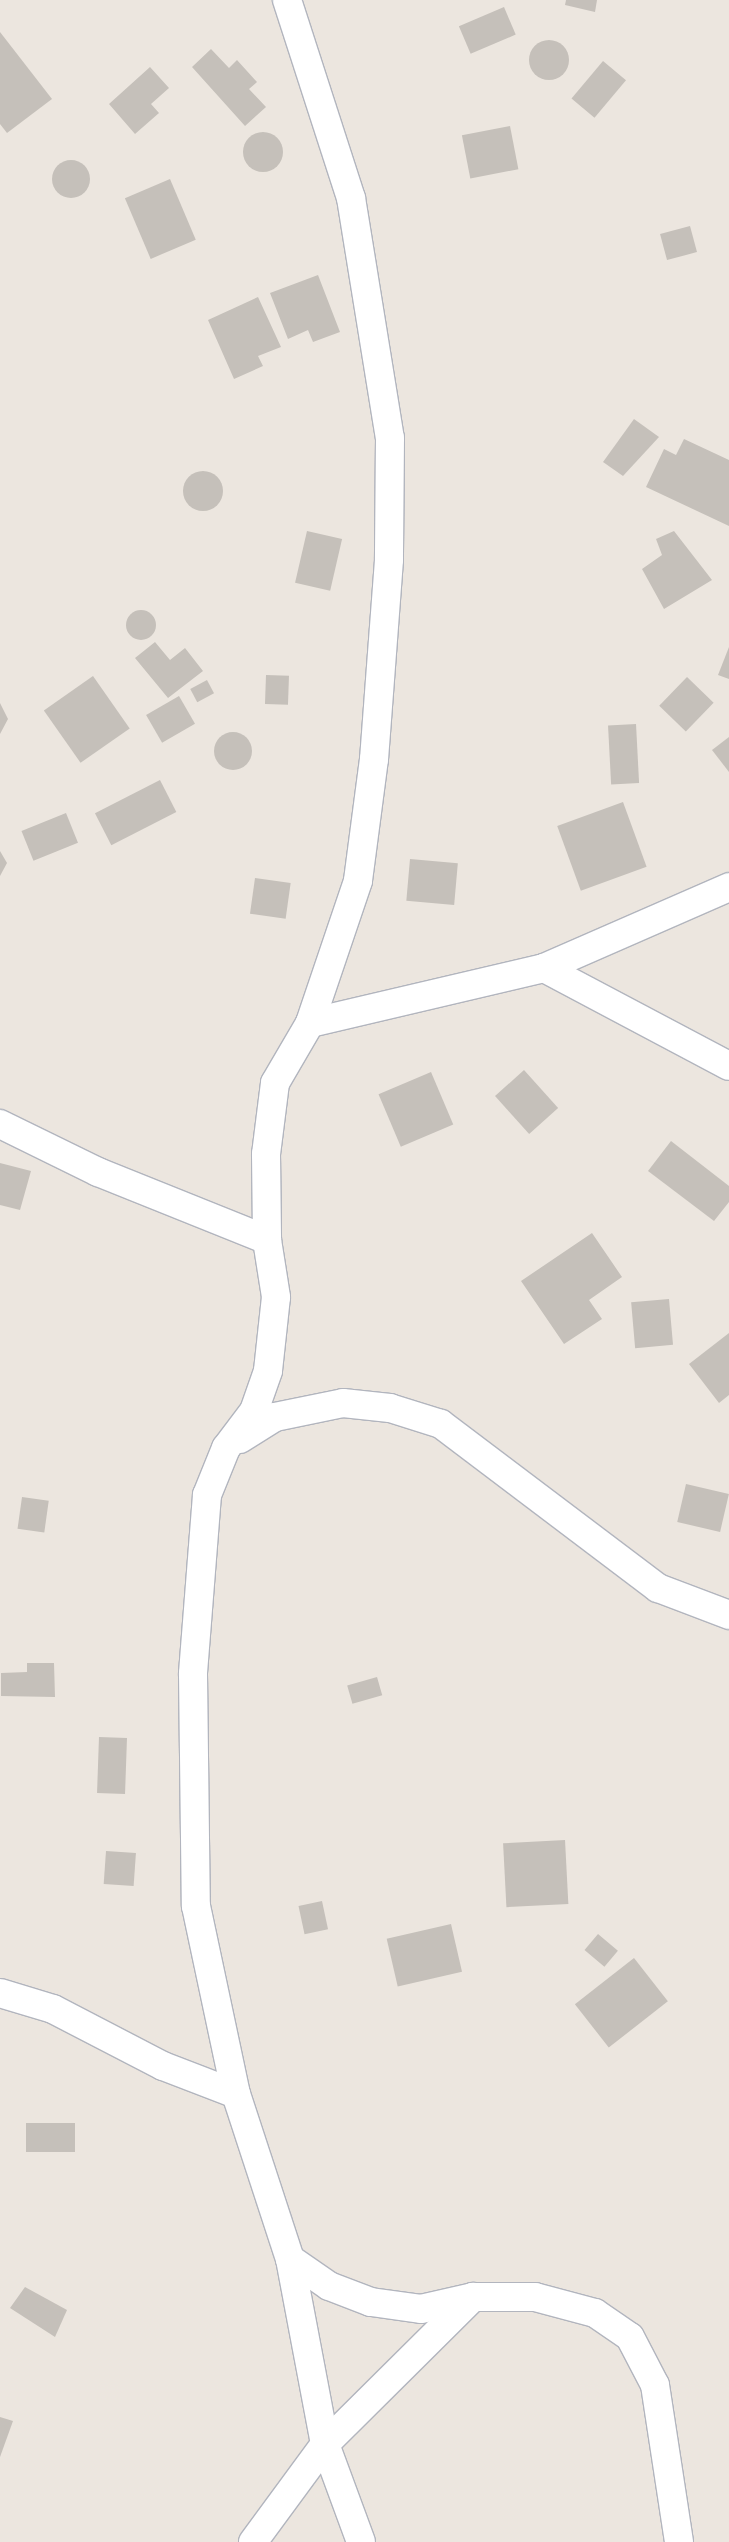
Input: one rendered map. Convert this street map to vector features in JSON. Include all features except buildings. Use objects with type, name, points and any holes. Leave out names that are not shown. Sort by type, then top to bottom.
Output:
[{"type":"street","points":[[287,0],[351,198],[390,438],[388,560],[374,759],[358,881],[310,1023],[275,1084],[266,1154],[267,1240],[276,1297],[268,1371],[254,1411],[226,1448],[207,1495],[193,1674],[196,1906],[236,2094],[290,2259],[325,2444],[361,2542]]},
{"type":"street","points":[[310,1023],[544,968],[729,887]]},
{"type":"street","points":[[544,968],[729,1066]]},
{"type":"street","points":[[0,1124],[98,1172],[267,1240]]},
{"type":"street","points":[[226,1448],[275,1417],[343,1403],[390,1408],[442,1424],[658,1588],[729,1615]]},
{"type":"street","points":[[0,1993],[53,2009],[163,2066],[236,2094]]},
{"type":"street","points":[[290,2259],[328,2286],[371,2302],[421,2309],[472,2298],[536,2297],[595,2313],[630,2337],[655,2385],[679,2542]]},
{"type":"street","points":[[253,2542],[325,2444],[472,2298]]}]
